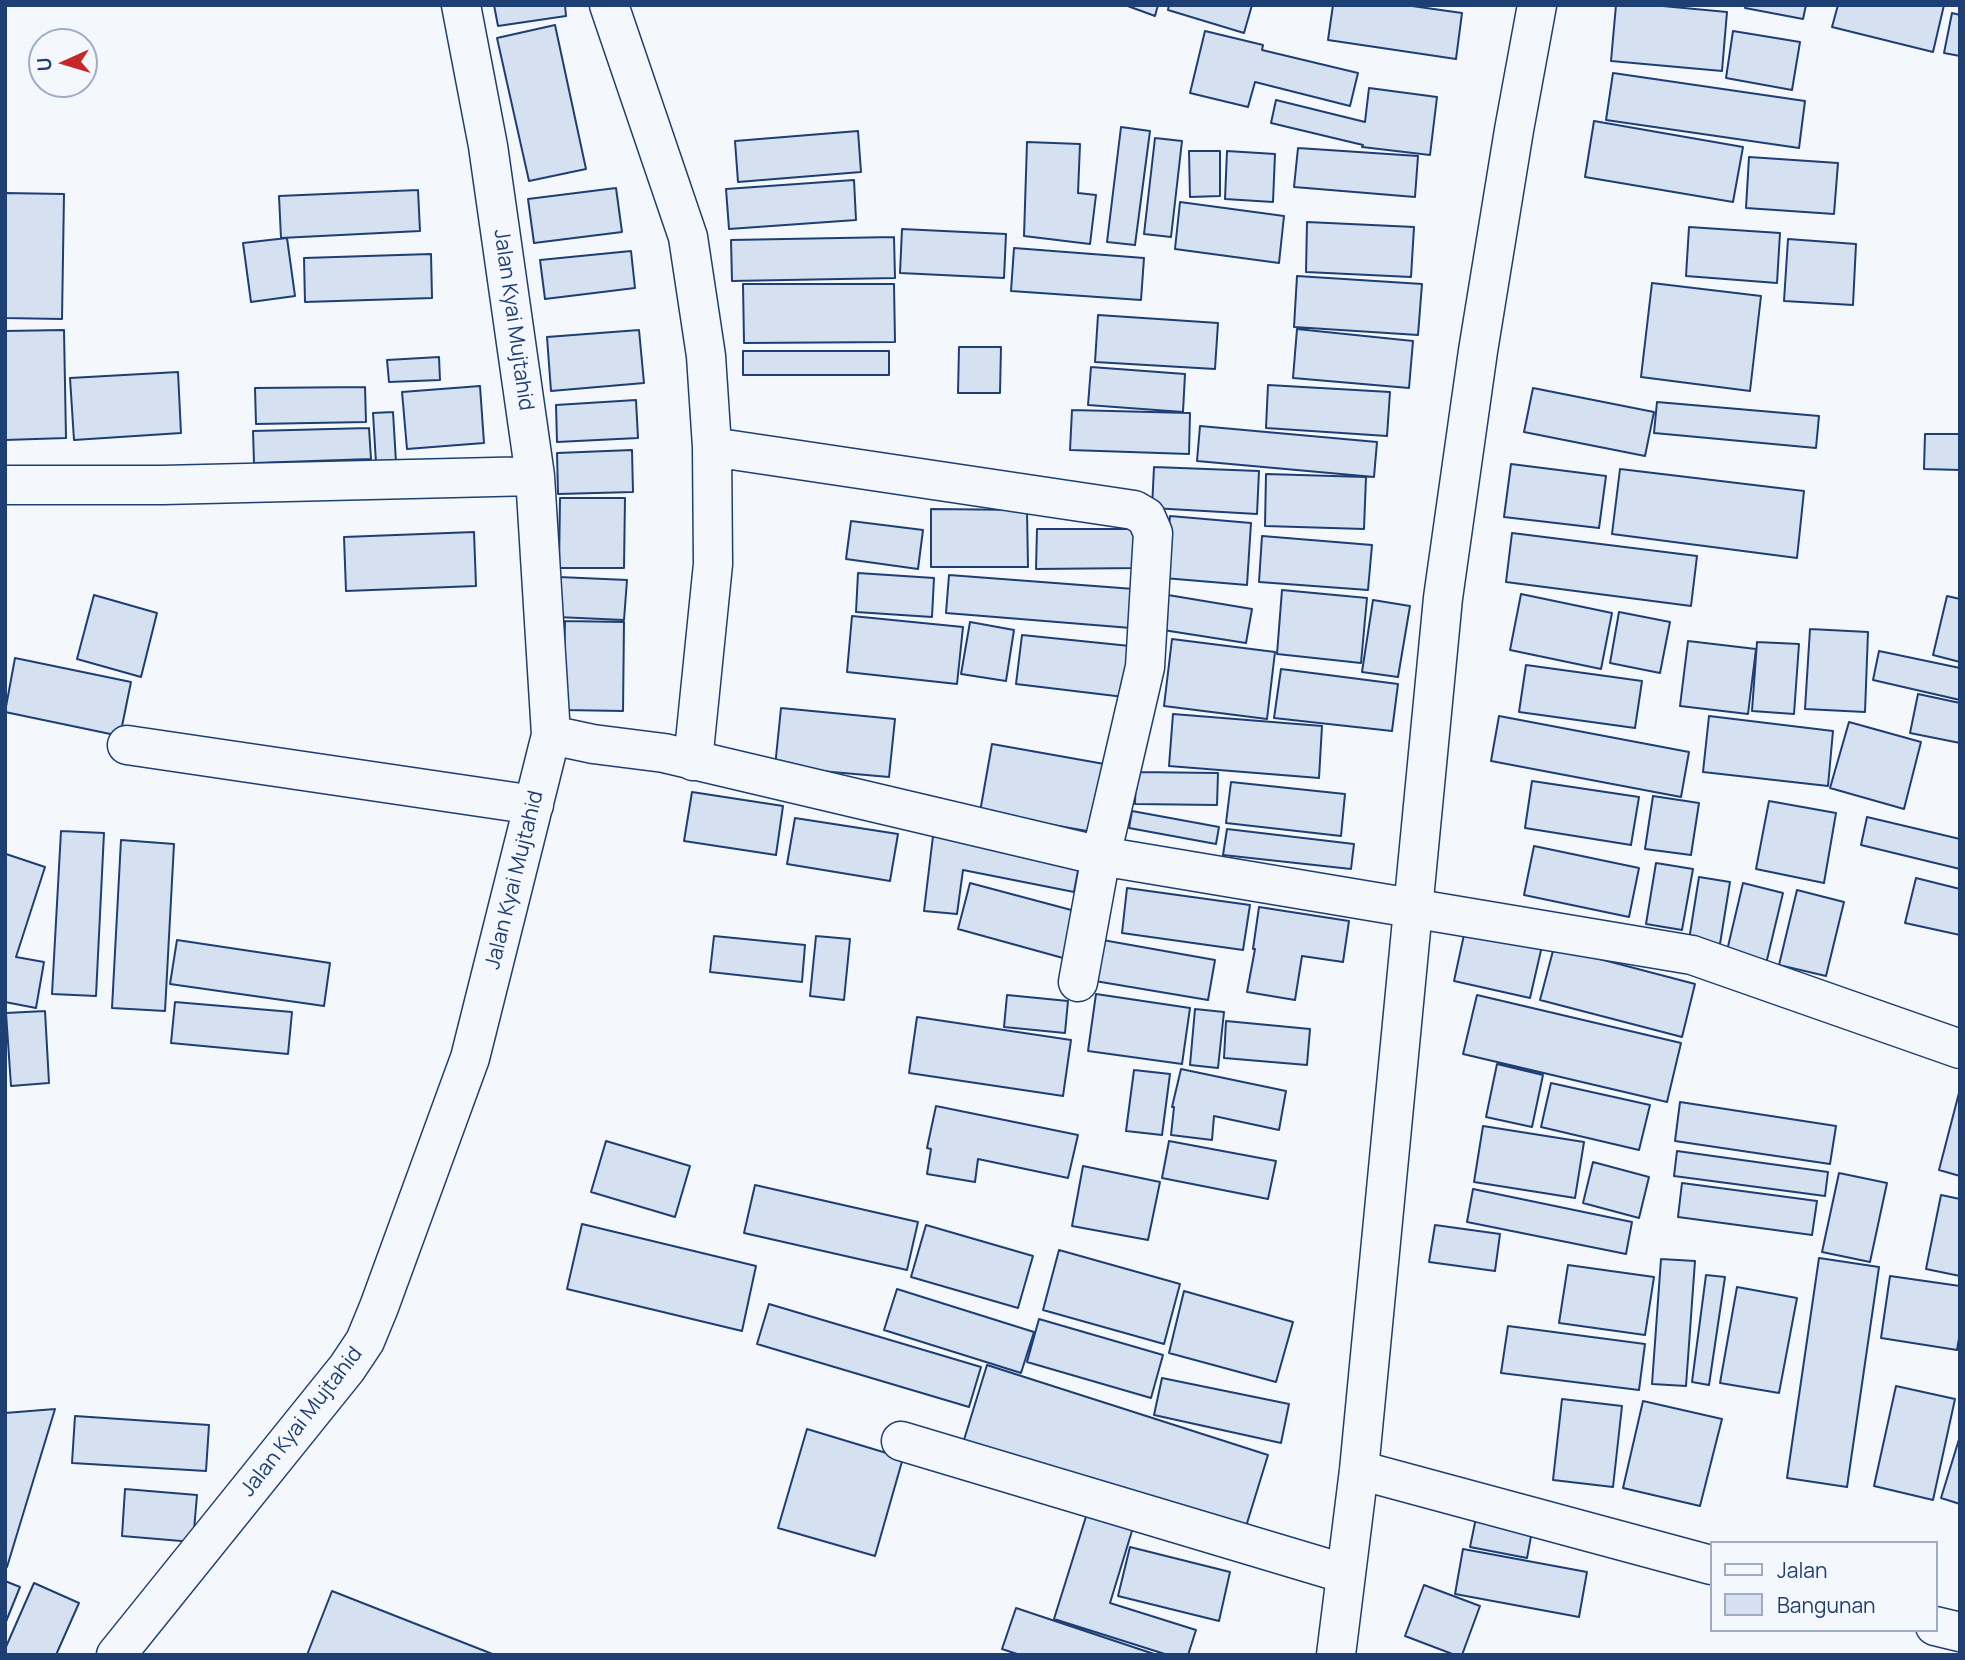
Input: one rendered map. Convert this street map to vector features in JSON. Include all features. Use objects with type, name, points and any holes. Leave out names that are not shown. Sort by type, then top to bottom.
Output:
[{"type":"street","name":"Jalan Kyai Mujtahid","points":[[116,1655],[347,1368],[365,1341],[470,1058],[551,735],[535,477],[488,146],[461,5]]},
{"type":"street","points":[[609,5],[688,237],[706,356],[712,447],[713,564],[678,757]]},
{"type":"street","points":[[1336,1655],[1360,1469],[1443,598],[1478,351],[1537,5]]},
{"type":"street","points":[[712,447],[1134,510],[1146,517],[1153,533],[1145,667],[1101,856],[1079,982]]},
{"type":"street","points":[[5,485],[163,485],[535,477]]},
{"type":"street","points":[[551,735],[678,757],[1101,856],[1692,955],[1960,1049]]},
{"type":"street","points":[[127,745],[534,805]]},
{"type":"street","points":[[901,1441],[1346,1574]]},
{"type":"street","points":[[1360,1469],[1710,1565]]},
{"type":"street","points":[[1937,1626],[1960,1632]]},
{"type":"building","points":[[494,5],[565,5],[566,16],[498,26]]},
{"type":"building","points":[[1125,5],[1158,5],[1155,16]]},
{"type":"building","points":[[1169,5],[1252,5],[1244,33],[1168,10]]},
{"type":"building","points":[[1333,5],[1405,5],[1462,13],[1456,59],[1328,40]]},
{"type":"building","points":[[1616,5],[1652,5],[1727,12],[1722,71],[1611,61]]},
{"type":"building","points":[[1746,5],[1806,5],[1803,19],[1745,8]]},
{"type":"building","points":[[1838,5],[1944,5],[1933,52],[1832,27]]},
{"type":"building","points":[[1952,13],[1960,15],[1960,56],[1944,53]]},
{"type":"building","points":[[555,25],[586,169],[529,181],[497,38]]},
{"type":"building","points":[[1205,31],[1263,45],[1262,50],[1358,73],[1350,106],[1255,82],[1248,107],[1190,93]]},
{"type":"building","points":[[1733,31],[1800,42],[1792,90],[1726,78]]},
{"type":"building","points":[[1613,73],[1805,101],[1799,148],[1606,120]]},
{"type":"building","points":[[1369,88],[1437,97],[1430,155],[1362,147],[1363,145],[1271,123],[1276,100],[1365,122]]},
{"type":"building","points":[[1594,121],[1743,147],[1733,202],[1585,177]]},
{"type":"building","points":[[1121,127],[1150,131],[1135,245],[1107,242]]},
{"type":"building","points":[[858,131],[861,172],[738,182],[735,141]]},
{"type":"building","points":[[1155,138],[1182,141],[1171,237],[1144,234]]},
{"type":"building","points":[[1027,142],[1080,144],[1078,193],[1096,195],[1090,244],[1024,236]]},
{"type":"building","points":[[1298,148],[1418,156],[1415,197],[1294,187]]},
{"type":"building","points":[[1189,151],[1220,151],[1220,196],[1190,197]]},
{"type":"building","points":[[1227,151],[1275,154],[1273,202],[1225,199]]},
{"type":"building","points":[[1749,157],[1838,163],[1834,214],[1746,208]]},
{"type":"building","points":[[854,180],[856,220],[729,229],[726,189]]},
{"type":"building","points":[[616,188],[622,232],[534,243],[528,199]]},
{"type":"building","points":[[418,190],[420,231],[281,238],[279,196]]},
{"type":"building","points":[[5,193],[64,194],[62,319],[5,318]]},
{"type":"building","points":[[1180,202],[1284,216],[1279,263],[1175,249]]},
{"type":"building","points":[[1307,222],[1414,227],[1411,277],[1306,272]]},
{"type":"building","points":[[1689,227],[1780,233],[1777,283],[1686,276]]},
{"type":"building","points":[[902,229],[1006,234],[1004,278],[900,273]]},
{"type":"building","points":[[894,237],[895,278],[732,281],[731,240]]},
{"type":"building","points":[[287,238],[295,296],[251,302],[243,243]]},
{"type":"building","points":[[1788,239],[1856,244],[1853,305],[1784,301]]},
{"type":"building","points":[[1014,248],[1144,258],[1141,300],[1011,291]]},
{"type":"building","points":[[631,251],[635,288],[545,299],[540,260]]},
{"type":"building","points":[[431,254],[432,298],[305,302],[304,258]]},
{"type":"building","points":[[1297,276],[1422,284],[1418,335],[1294,327]]},
{"type":"building","points":[[1652,283],[1761,296],[1750,391],[1641,377]]},
{"type":"building","points":[[743,284],[894,284],[895,342],[744,343]]},
{"type":"building","points":[[1098,315],[1218,323],[1215,369],[1095,362]]},
{"type":"building","points":[[1297,329],[1413,341],[1409,388],[1293,378]]},
{"type":"building","points":[[64,330],[66,438],[5,440],[5,331]]},
{"type":"building","points":[[639,330],[644,383],[551,391],[547,337]]},
{"type":"building","points":[[959,347],[1001,347],[1000,393],[958,393]]},
{"type":"building","points":[[743,351],[889,351],[889,375],[743,375]]},
{"type":"building","points":[[439,357],[440,380],[389,382],[387,360]]},
{"type":"building","points":[[1091,367],[1185,374],[1183,412],[1088,405]]},
{"type":"building","points":[[178,372],[181,433],[74,440],[70,378]]},
{"type":"building","points":[[1268,385],[1390,392],[1387,436],[1266,428]]},
{"type":"building","points":[[480,386],[484,443],[407,449],[402,392]]},
{"type":"building","points":[[365,387],[366,422],[256,424],[255,388]]},
{"type":"building","points":[[1533,388],[1654,412],[1645,456],[1524,432]]},
{"type":"building","points":[[636,400],[638,438],[557,442],[556,405]]},
{"type":"building","points":[[1657,402],[1819,416],[1816,448],[1654,433]]},
{"type":"building","points":[[1072,410],[1190,413],[1189,454],[1070,450]]},
{"type":"building","points":[[393,412],[396,462],[376,463],[373,413]]},
{"type":"building","points":[[1200,426],[1377,442],[1374,477],[1197,461]]},
{"type":"building","points":[[369,428],[371,459],[254,463],[253,431]]},
{"type":"building","points":[[1925,434],[1960,434],[1960,470],[1924,469]]},
{"type":"building","points":[[632,450],[633,492],[558,494],[557,453]]},
{"type":"building","points":[[1511,464],[1606,476],[1599,528],[1504,517]]},
{"type":"building","points":[[1154,467],[1259,471],[1257,514],[1152,508]]},
{"type":"building","points":[[1620,469],[1804,491],[1797,558],[1612,534]]},
{"type":"building","points":[[1266,474],[1366,477],[1364,529],[1265,526]]},
{"type":"building","points":[[560,498],[625,498],[624,568],[559,568]]},
{"type":"building","points":[[931,509],[1027,510],[1028,567],[931,567]]},
{"type":"building","points":[[1170,516],[1251,523],[1247,585],[1164,578]]},
{"type":"building","points":[[851,521],[923,530],[918,569],[846,559]]},
{"type":"building","points":[[1037,529],[1139,529],[1139,568],[1036,569]]},
{"type":"building","points":[[474,532],[476,586],[346,591],[344,537]]},
{"type":"building","points":[[1512,533],[1697,556],[1691,606],[1506,582]]},
{"type":"building","points":[[1262,536],[1372,545],[1368,590],[1259,582]]},
{"type":"building","points":[[858,573],[934,578],[932,617],[856,612]]},
{"type":"building","points":[[949,575],[1134,589],[1131,628],[946,613]]},
{"type":"building","points":[[559,577],[627,580],[624,620],[557,617]]},
{"type":"building","points":[[1282,590],[1367,598],[1361,663],[1277,654]]},
{"type":"building","points":[[1521,594],[1612,613],[1601,669],[1510,650]]},
{"type":"building","points":[[94,595],[157,613],[141,677],[77,659]]},
{"type":"building","points":[[1168,595],[1252,609],[1246,643],[1163,630]]},
{"type":"building","points":[[1947,596],[1960,599],[1960,662],[1933,655]]},
{"type":"building","points":[[1373,600],[1410,606],[1398,677],[1362,672]]},
{"type":"building","points":[[1619,612],[1670,622],[1660,673],[1610,663]]},
{"type":"building","points":[[852,616],[963,627],[957,684],[847,672]]},
{"type":"building","points":[[565,621],[624,622],[623,711],[563,710]]},
{"type":"building","points":[[970,622],[1014,630],[1006,681],[961,674]]},
{"type":"building","points":[[1810,629],[1868,632],[1865,712],[1805,709]]},
{"type":"building","points":[[1022,635],[1130,646],[1124,697],[1016,684]]},
{"type":"building","points":[[1172,639],[1275,652],[1267,719],[1164,706]]},
{"type":"building","points":[[1688,641],[1756,649],[1748,714],[1680,706]]},
{"type":"building","points":[[1757,642],[1799,644],[1794,714],[1752,711]]},
{"type":"building","points":[[1879,651],[1960,668],[1960,700],[1873,680]]},
{"type":"building","points":[[15,658],[131,682],[120,736],[5,712]]},
{"type":"building","points":[[1526,665],[1642,681],[1635,728],[1519,712]]},
{"type":"building","points":[[1281,669],[1398,684],[1392,731],[1274,718]]},
{"type":"building","points":[[1918,694],[1960,703],[1960,743],[1910,733]]},
{"type":"building","points":[[781,708],[895,719],[889,777],[775,767]]},
{"type":"building","points":[[1173,714],[1322,726],[1319,778],[1169,766]]},
{"type":"building","points":[[1499,716],[1689,752],[1681,797],[1491,761]]},
{"type":"building","points":[[1709,716],[1833,731],[1828,786],[1703,772]]},
{"type":"building","points":[[1849,722],[1921,742],[1904,809],[1830,788]]},
{"type":"building","points":[[992,744],[1110,765],[1098,833],[980,812]]},
{"type":"building","points":[[1136,772],[1218,773],[1217,805],[1135,804]]},
{"type":"building","points":[[1532,781],[1639,797],[1631,845],[1525,828]]},
{"type":"building","points":[[1231,782],[1345,794],[1341,836],[1226,823]]},
{"type":"building","points":[[692,792],[783,806],[776,855],[684,841]]},
{"type":"building","points":[[1653,796],[1699,803],[1691,855],[1645,849]]},
{"type":"building","points":[[1769,801],[1836,813],[1824,883],[1756,869]]},
{"type":"building","points":[[1132,811],[1219,827],[1216,844],[1129,828]]},
{"type":"building","points":[[1867,817],[1960,839],[1960,869],[1861,845]]},
{"type":"building","points":[[795,818],[898,834],[890,881],[787,864]]},
{"type":"building","points":[[1227,829],[1354,844],[1351,869],[1223,855]]},
{"type":"building","points":[[61,831],[104,833],[96,996],[52,994]]},
{"type":"building","points":[[933,836],[1080,860],[1074,892],[963,870],[957,914],[924,911]]},
{"type":"building","points":[[121,840],[174,844],[165,1011],[112,1008]]},
{"type":"building","points":[[1534,846],[1639,868],[1629,917],[1524,895]]},
{"type":"building","points":[[6,854],[45,867],[16,957],[44,962],[36,1008],[5,1002]]},
{"type":"building","points":[[1656,863],[1693,869],[1682,930],[1646,924]]},
{"type":"building","points":[[1699,877],[1730,882],[1720,944],[1689,940]]},
{"type":"building","points":[[1916,878],[1960,889],[1960,935],[1905,923]]},
{"type":"building","points":[[970,883],[1075,911],[1063,958],[958,929]]},
{"type":"building","points":[[1743,883],[1783,893],[1766,964],[1726,955]]},
{"type":"building","points":[[1127,888],[1250,905],[1243,950],[1122,933]]},
{"type":"building","points":[[1797,890],[1844,902],[1826,976],[1779,965]]},
{"type":"building","points":[[1259,907],[1349,921],[1343,962],[1302,956],[1295,1000],[1247,992]]},
{"type":"building","points":[[1465,930],[1542,946],[1530,998],[1454,981]]},
{"type":"building","points":[[714,936],[805,945],[802,982],[710,972]]},
{"type":"building","points":[[816,936],[850,939],[844,1000],[810,996]]},
{"type":"building","points":[[1097,939],[1215,960],[1208,1000],[1089,980]]},
{"type":"building","points":[[177,940],[330,963],[324,1006],[170,984]]},
{"type":"building","points":[[1554,947],[1695,984],[1682,1037],[1540,1000]]},
{"type":"building","points":[[1096,994],[1190,1008],[1182,1064],[1088,1051]]},
{"type":"building","points":[[1007,995],[1068,1001],[1065,1033],[1004,1027]]},
{"type":"building","points":[[1477,995],[1681,1043],[1667,1102],[1463,1054]]},
{"type":"building","points":[[175,1002],[292,1012],[288,1054],[171,1043]]},
{"type":"building","points":[[1195,1009],[1224,1012],[1218,1068],[1190,1065]]},
{"type":"building","points":[[45,1011],[49,1083],[11,1086],[6,1013]]},
{"type":"building","points":[[917,1017],[1071,1040],[1063,1096],[909,1073]]},
{"type":"building","points":[[1226,1021],[1310,1029],[1307,1065],[1224,1058]]},
{"type":"building","points":[[1497,1064],[1543,1075],[1532,1127],[1486,1117]]},
{"type":"building","points":[[1181,1069],[1286,1091],[1279,1130],[1214,1116],[1212,1140],[1171,1135],[1172,1107]]},
{"type":"building","points":[[1134,1070],[1170,1074],[1162,1135],[1126,1131]]},
{"type":"building","points":[[1551,1083],[1650,1105],[1639,1150],[1541,1127]]},
{"type":"building","points":[[1960,1089],[1960,1176],[1939,1170]]},
{"type":"building","points":[[1680,1102],[1836,1126],[1830,1164],[1675,1141]]},
{"type":"building","points":[[936,1106],[1078,1135],[1068,1178],[978,1159],[975,1182],[927,1174],[931,1149],[927,1148]]},
{"type":"building","points":[[1483,1126],[1584,1142],[1575,1198],[1474,1182]]},
{"type":"building","points":[[606,1141],[690,1166],[675,1217],[591,1192]]},
{"type":"building","points":[[1169,1141],[1276,1161],[1268,1199],[1162,1178]]},
{"type":"building","points":[[1677,1151],[1828,1172],[1825,1196],[1674,1176]]},
{"type":"building","points":[[1593,1162],[1649,1177],[1639,1218],[1583,1203]]},
{"type":"building","points":[[1083,1166],[1160,1182],[1148,1240],[1072,1226]]},
{"type":"building","points":[[1839,1173],[1887,1183],[1870,1262],[1822,1252]]},
{"type":"building","points":[[1682,1183],[1817,1201],[1812,1235],[1678,1217]]},
{"type":"building","points":[[755,1185],[918,1222],[907,1270],[744,1233]]},
{"type":"building","points":[[1473,1189],[1632,1222],[1626,1254],[1467,1222]]},
{"type":"building","points":[[1941,1195],[1960,1199],[1960,1276],[1926,1269]]},
{"type":"building","points":[[582,1224],[756,1266],[742,1331],[567,1289]]},
{"type":"building","points":[[926,1225],[1033,1256],[1018,1308],[911,1277]]},
{"type":"building","points":[[1435,1225],[1500,1234],[1495,1271],[1429,1262]]},
{"type":"building","points":[[1059,1250],[1180,1284],[1164,1344],[1043,1310]]},
{"type":"building","points":[[1819,1258],[1879,1267],[1847,1487],[1787,1478]]},
{"type":"building","points":[[1661,1259],[1695,1261],[1686,1386],[1652,1384]]},
{"type":"building","points":[[1568,1265],[1654,1277],[1645,1335],[1559,1323]]},
{"type":"building","points":[[1706,1275],[1725,1277],[1709,1385],[1692,1382]]},
{"type":"building","points":[[1890,1276],[1960,1286],[1960,1333],[1957,1350],[1881,1338]]},
{"type":"building","points":[[1737,1287],[1797,1298],[1779,1393],[1720,1383]]},
{"type":"building","points":[[897,1289],[1034,1332],[1021,1373],[884,1330]]},
{"type":"building","points":[[1184,1291],[1293,1322],[1276,1382],[1169,1353]]},
{"type":"building","points":[[769,1304],[981,1367],[969,1407],[757,1344]]},
{"type":"building","points":[[1039,1319],[1163,1355],[1151,1398],[1027,1362]]},
{"type":"building","points":[[1508,1326],[1645,1344],[1639,1390],[1501,1373]]},
{"type":"building","points":[[987,1365],[1268,1455],[1244,1533],[963,1443]]},
{"type":"building","points":[[1162,1378],[1289,1404],[1281,1443],[1154,1415]]},
{"type":"building","points":[[1896,1386],[1955,1399],[1933,1500],[1874,1486]]},
{"type":"building","points":[[1562,1399],[1622,1406],[1613,1487],[1553,1480]]},
{"type":"building","points":[[1643,1401],[1722,1419],[1700,1506],[1623,1488]]},
{"type":"building","points":[[55,1409],[7,1567],[5,1413]]},
{"type":"building","points":[[75,1416],[209,1425],[206,1471],[72,1463]]},
{"type":"building","points":[[807,1429],[903,1458],[875,1556],[778,1528]]},
{"type":"building","points":[[1960,1436],[1960,1504],[1941,1498]]},
{"type":"building","points":[[125,1489],[197,1495],[193,1542],[122,1536]]},
{"type":"building","points":[[1089,1507],[1135,1521],[1110,1603],[1196,1630],[1188,1655],[1168,1655],[1054,1619]]},
{"type":"building","points":[[1478,1508],[1534,1520],[1527,1558],[1470,1547]]},
{"type":"building","points":[[1130,1547],[1230,1572],[1219,1621],[1118,1596]]},
{"type":"building","points":[[1463,1549],[1587,1572],[1579,1617],[1455,1594]]},
{"type":"building","points":[[5,1581],[20,1587],[5,1624]]},
{"type":"building","points":[[34,1583],[79,1603],[56,1655],[5,1655],[5,1649]]},
{"type":"building","points":[[1424,1585],[1480,1606],[1462,1655],[1455,1655],[1405,1636]]},
{"type":"building","points":[[332,1591],[495,1655],[307,1655]]},
{"type":"building","points":[[1016,1608],[1157,1655],[1020,1655],[1002,1649]]}]
